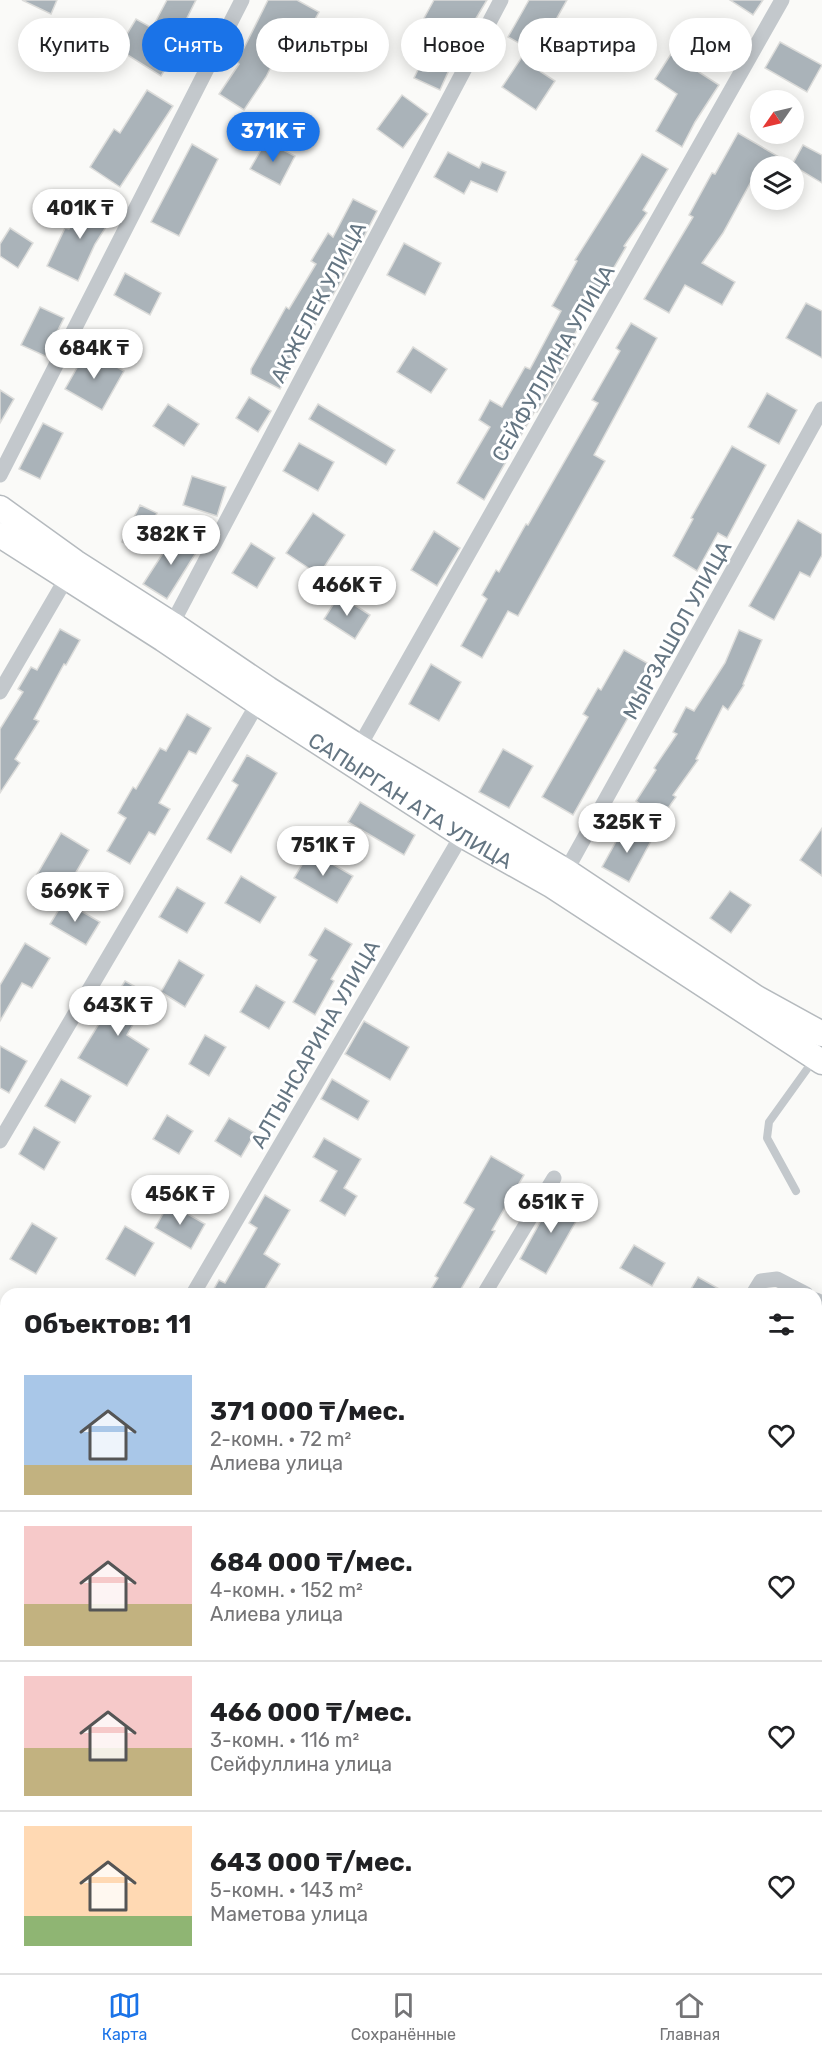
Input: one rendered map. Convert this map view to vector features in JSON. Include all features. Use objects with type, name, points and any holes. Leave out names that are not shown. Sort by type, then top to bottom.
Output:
[{"type":"main road","name":"САПЫРГАН АТА УЛИЦА","points":[[0,508],[75,562],[359,747],[552,885],[787,1040],[818,1068]]},
{"type":"main road","name":"САПЫРГАН АТА УЛИЦА","points":[[0,535],[258,704],[468,825],[566,871],[755,997],[822,1034]]},
{"type":"street","points":[[0,475],[242,0]]},
{"type":"street","name":"АКЖЕЛЕК УЛИЦА","points":[[172,624],[501,0]]},
{"type":"street","name":"СЕЙФУЛЛИНА УЛИЦА","points":[[359,747],[782,0]]},
{"type":"street","name":"МЫРЗАШОЛ УЛИЦА","points":[[566,871],[822,409]]},
{"type":"street","points":[[0,692],[67,577]]},
{"type":"street","points":[[0,1141],[258,704]]},
{"type":"street","name":"АЛТЫНСАРИНА УЛИЦА","points":[[197,1288],[468,825]]},
{"type":"street","points":[[488,1288],[554,1178]]},
{"type":"street","points":[[757,1288],[761,1281],[777,1279],[794,1288]]},
{"type":"lane","points":[[796,1191],[767,1138],[770,1122],[818,1068]]},
{"type":"building","points":[[22,0],[57,0],[51,14]]},
{"type":"building","points":[[167,0],[196,0],[187,18],[157,18]]},
{"type":"building","points":[[268,0],[297,0],[319,12],[316,18],[259,18]]},
{"type":"building","points":[[434,0],[487,0],[476,18],[424,18]]},
{"type":"building","points":[[529,0],[567,0],[557,18],[519,18]]},
{"type":"building","points":[[730,0],[763,0],[753,15]]},
{"type":"building","points":[[136,19],[142,22],[142,64],[130,57],[130,29]]},
{"type":"building","points":[[518,19],[518,42],[508,37]]},
{"type":"building","points":[[256,24],[256,72],[268,72],[244,110],[219,94],[234,72],[244,72],[244,48]]},
{"type":"building","points":[[780,42],[822,65],[807,92],[765,68]]},
{"type":"building","points":[[669,57],[669,72],[699,72],[719,85],[682,147],[656,131],[677,94],[655,79]]},
{"type":"building","points":[[518,63],[518,72],[541,72],[555,81],[536,110],[502,87]]},
{"type":"building","points":[[417,72],[448,72],[440,90],[414,78]]},
{"type":"building","points":[[147,90],[173,106],[120,187],[90,167],[114,129],[120,133]]},
{"type":"building","points":[[402,95],[428,114],[403,148],[377,129]]},
{"type":"building","points":[[738,133],[750,140],[750,144],[757,144],[777,156],[750,156],[750,184],[723,233],[702,263],[735,282],[722,305],[685,285],[669,313],[644,299],[693,217],[689,215],[712,173],[715,174]]},
{"type":"building","points":[[266,141],[295,156],[280,185],[250,169]]},
{"type":"building","points":[[192,144],[218,159],[179,236],[151,222]]},
{"type":"building","points":[[803,145],[822,155],[822,183],[804,172],[804,156],[797,156]]},
{"type":"building","points":[[448,152],[479,168],[482,162],[506,172],[497,192],[471,181],[464,194],[434,177]]},
{"type":"building","points":[[642,154],[668,169],[643,210],[647,213],[624,246],[626,247],[570,342],[575,344],[553,386],[537,412],[535,411],[484,500],[457,483],[490,427],[479,420],[490,400],[502,407],[525,367],[530,369],[561,311],[552,306],[577,261],[575,260]]},
{"type":"building","points":[[89,197],[115,213],[95,244],[78,281],[47,266],[65,228],[69,229]]},
{"type":"building","points":[[353,199],[377,211],[342,280],[280,389],[251,374],[251,369],[286,307],[289,309],[316,264],[311,261],[328,233],[333,237]]},
{"type":"building","points":[[10,228],[33,243],[18,268],[0,256],[0,244]]},
{"type":"building","points":[[404,243],[441,263],[425,295],[387,275]]},
{"type":"building","points":[[125,273],[161,293],[150,315],[114,295]]},
{"type":"building","points":[[806,303],[822,311],[822,358],[786,338]]},
{"type":"building","points":[[40,307],[64,318],[45,356],[21,345]]},
{"type":"building","points":[[631,323],[657,338],[594,455],[605,461],[518,616],[508,611],[482,658],[461,646],[487,599],[482,595],[496,570],[499,572],[526,524],[528,525],[598,403],[592,400],[620,351],[616,348]]},
{"type":"building","points":[[413,347],[447,369],[431,393],[397,372]]},
{"type":"building","points":[[87,350],[124,371],[102,410],[65,389]]},
{"type":"building","points":[[0,390],[14,399],[0,423]]},
{"type":"building","points":[[767,393],[797,410],[779,444],[748,427]]},
{"type":"building","points":[[249,397],[271,411],[258,432],[236,418]]},
{"type":"building","points":[[168,404],[199,424],[184,446],[153,426]]},
{"type":"building","points":[[318,404],[395,450],[386,465],[309,419]]},
{"type":"building","points":[[43,423],[63,433],[40,479],[19,469]]},
{"type":"building","points":[[299,443],[334,462],[318,491],[283,471]]},
{"type":"building","points":[[732,446],[766,465],[727,538],[718,533],[697,571],[673,556],[693,519],[691,518]]},
{"type":"building","points":[[192,476],[226,487],[217,516],[183,505]]},
{"type":"building","points":[[140,505],[157,513],[139,550],[122,542]]},
{"type":"building","points":[[313,513],[345,535],[319,575],[286,553]]},
{"type":"building","points":[[798,520],[822,534],[822,555],[810,577],[800,572],[774,620],[749,606]]},
{"type":"building","points":[[434,531],[460,548],[437,586],[411,570]]},
{"type":"building","points":[[176,533],[199,548],[167,599],[143,584]]},
{"type":"building","points":[[251,543],[275,558],[257,588],[232,573]]},
{"type":"building","points":[[339,595],[370,615],[355,639],[324,619]]},
{"type":"building","points":[[60,629],[80,640],[34,719],[39,721],[15,759],[20,763],[0,793],[0,729],[23,692],[18,689],[31,667],[37,670]]},
{"type":"building","points":[[739,630],[762,640],[744,685],[728,710],[723,706],[696,759],[698,760],[673,795],[676,797],[661,818],[636,801],[656,770],[654,768],[677,734],[673,732],[686,707],[694,711],[725,663]]},
{"type":"building","points":[[624,650],[656,668],[573,815],[542,797],[588,717],[583,714],[598,688],[601,690]]},
{"type":"building","points":[[431,664],[461,682],[439,721],[409,704]]},
{"type":"building","points":[[187,714],[211,728],[196,754],[189,751],[159,803],[170,809],[155,835],[149,832],[130,864],[107,851],[126,818],[118,813],[133,787],[136,789],[160,748],[166,751]]},
{"type":"building","points":[[503,749],[533,766],[509,808],[479,792]]},
{"type":"building","points":[[247,755],[277,773],[231,853],[207,839],[238,785],[232,781]]},
{"type":"building","points":[[360,802],[415,835],[404,855],[348,822]]},
{"type":"building","points":[[624,827],[651,841],[629,882],[602,867]]},
{"type":"building","points":[[822,828],[822,876],[800,860]]},
{"type":"building","points":[[61,833],[89,850],[64,893],[36,876]]},
{"type":"building","points":[[310,851],[353,876],[337,903],[294,878]]},
{"type":"building","points":[[241,876],[276,897],[260,923],[225,903]]},
{"type":"building","points":[[177,887],[205,903],[187,933],[159,917]]},
{"type":"building","points":[[730,891],[751,905],[731,933],[710,918]]},
{"type":"building","points":[[64,901],[100,922],[86,945],[50,924]]},
{"type":"building","points":[[325,928],[352,944],[331,979],[334,981],[315,1015],[293,1002],[317,960],[309,955]]},
{"type":"building","points":[[25,943],[50,958],[32,988],[22,983],[0,1021],[0,985]]},
{"type":"building","points":[[179,960],[204,975],[185,1007],[161,992]]},
{"type":"building","points":[[125,981],[150,995],[127,1035],[149,1049],[127,1086],[78,1058]]},
{"type":"building","points":[[256,985],[285,1002],[269,1029],[240,1012]]},
{"type":"building","points":[[364,1021],[409,1047],[390,1080],[345,1054]]},
{"type":"building","points":[[205,1035],[226,1047],[209,1076],[189,1064]]},
{"type":"building","points":[[0,1046],[27,1061],[9,1093],[0,1088]]},
{"type":"building","points":[[61,1079],[91,1096],[75,1123],[45,1106]]},
{"type":"building","points":[[332,1079],[369,1101],[358,1120],[321,1099]]},
{"type":"building","points":[[167,1115],[193,1131],[179,1154],[153,1139]]},
{"type":"building","points":[[229,1118],[255,1133],[241,1157],[215,1141]]},
{"type":"building","points":[[34,1127],[60,1142],[44,1170],[19,1154]]},
{"type":"building","points":[[324,1138],[361,1159],[344,1188],[357,1196],[345,1216],[320,1201],[337,1171],[313,1157]]},
{"type":"building","points":[[491,1156],[524,1175],[462,1288],[432,1288],[438,1278],[435,1276],[474,1209],[464,1203]]},
{"type":"building","points":[[556,1193],[583,1209],[546,1274],[520,1259]]},
{"type":"building","points":[[265,1195],[290,1210],[264,1254],[280,1264],[266,1288],[214,1288],[219,1280],[225,1283],[257,1228],[249,1223]]},
{"type":"building","points":[[169,1203],[205,1224],[191,1249],[155,1228]]},
{"type":"building","points":[[32,1223],[57,1238],[36,1274],[10,1259]]},
{"type":"building","points":[[125,1226],[154,1243],[135,1276],[106,1259]]},
{"type":"building","points":[[634,1245],[665,1263],[652,1286],[620,1268]]},
{"type":"building","points":[[698,1277],[717,1288],[692,1288]]}]
